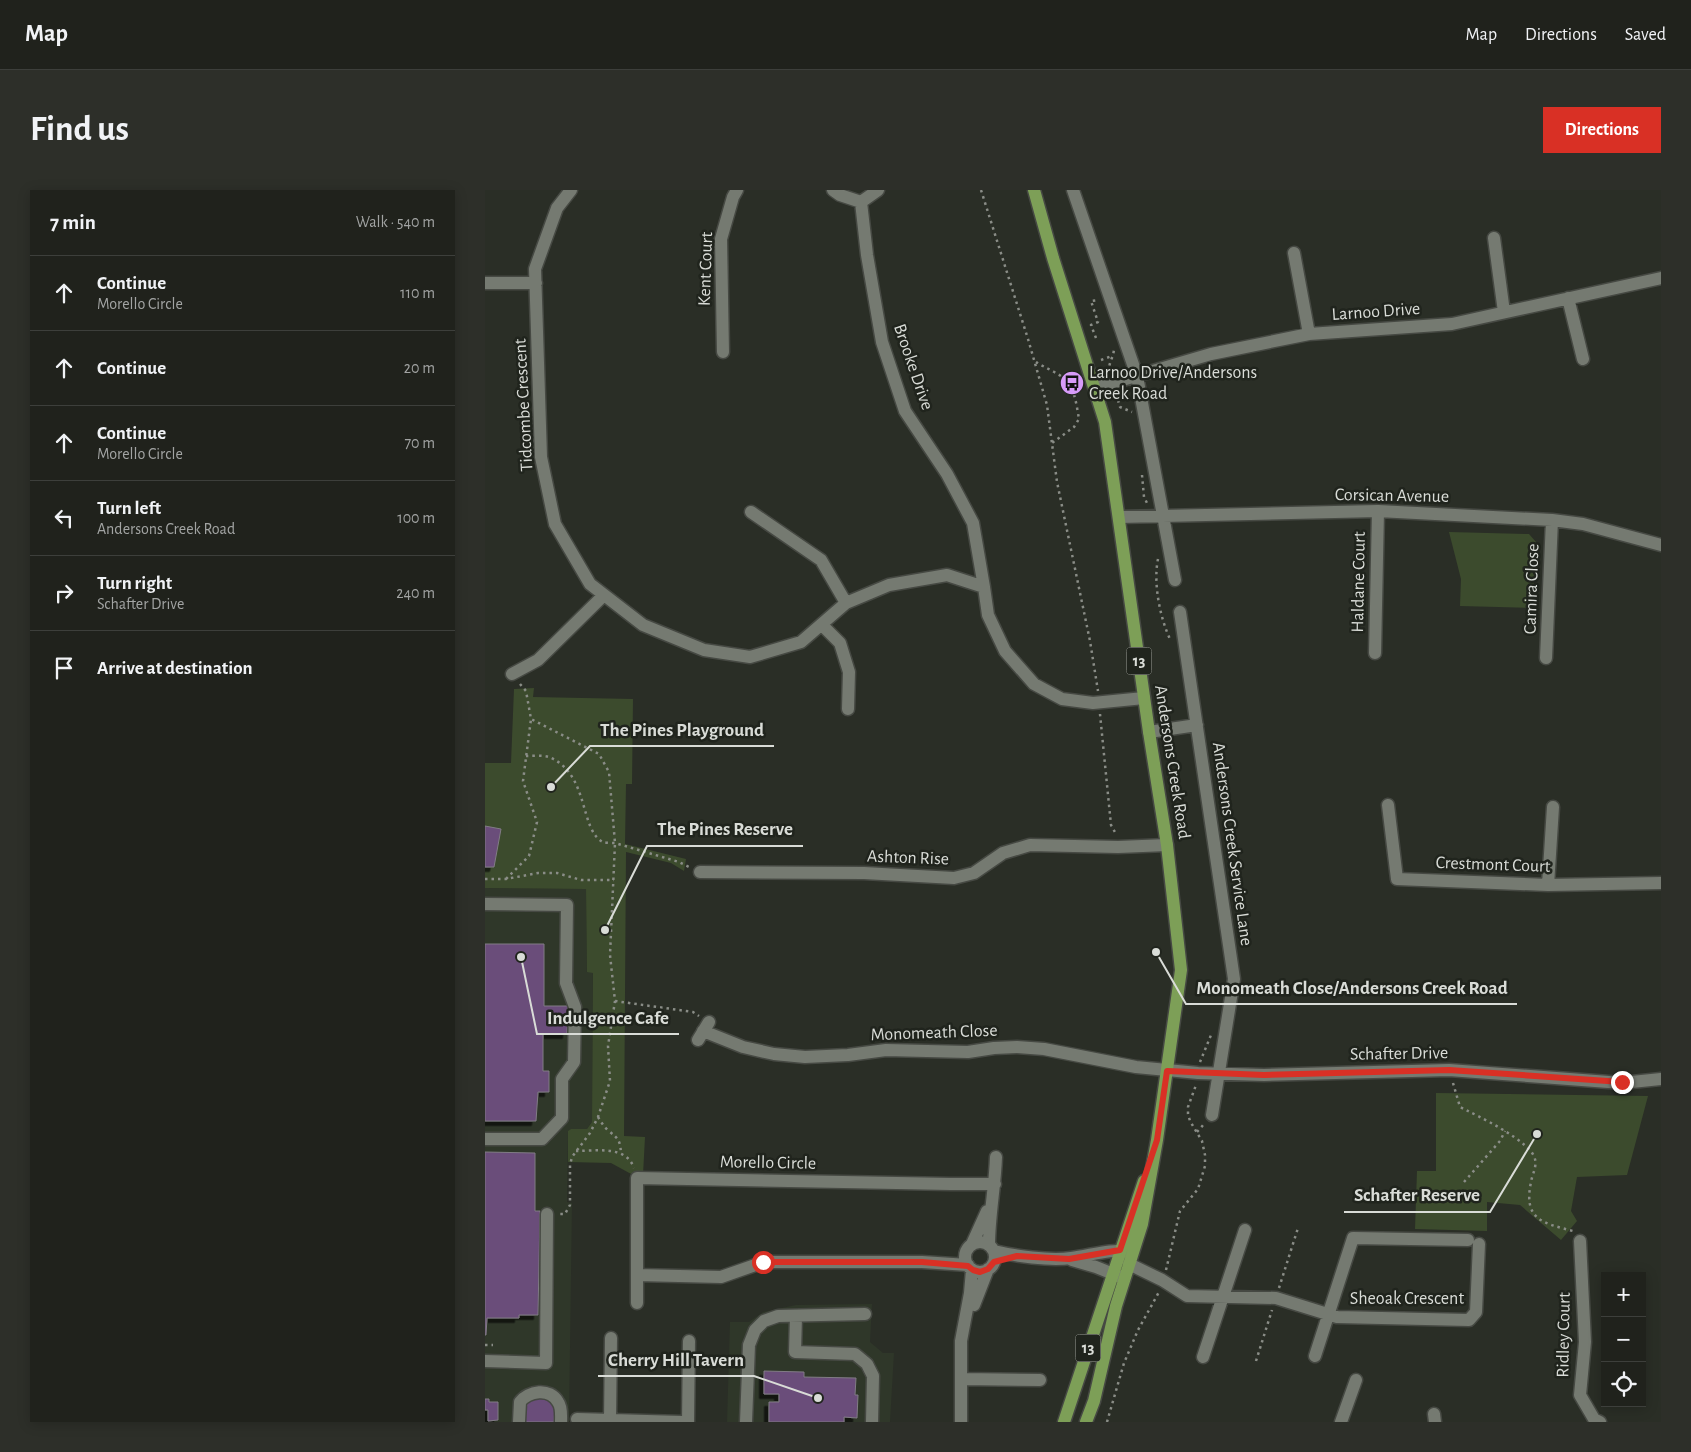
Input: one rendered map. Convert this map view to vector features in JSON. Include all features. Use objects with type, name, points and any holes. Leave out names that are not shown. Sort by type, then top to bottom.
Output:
[{"type":"main road","name":"Andersons Creek Road","points":[[1034,190],[1053,258],[1105,422],[1167,845],[1181,970],[1157,1140],[1142,1224],[1116,1306],[1094,1401],[1086,1422]]},
{"type":"main road","name":"Andersons Creek Road","points":[[1064,1422],[1157,1140]]},
{"type":"street","name":"Tidcombe Crescent","points":[[571,190],[557,208],[535,269],[541,456],[555,524],[590,584],[643,625],[705,650],[750,657],[801,642],[846,603],[889,584],[947,575],[984,587]]},
{"type":"street","name":"Kent Court","points":[[723,352],[721,239],[733,197],[737,190]]},
{"type":"street","points":[[833,190],[840,195],[861,202],[878,190]]},
{"type":"street","points":[[1073,190],[1137,376],[1175,580]]},
{"type":"street","name":"Brooke Drive","points":[[861,202],[867,254],[882,342],[905,411],[947,474],[973,524],[984,587]]},
{"type":"street","points":[[1494,238],[1504,312]]},
{"type":"street","points":[[1294,253],[1309,334]]},
{"type":"street","name":"Larnoo Drive","points":[[1095,388],[1211,354],[1309,334],[1452,324],[1661,278]]},
{"type":"street","points":[[485,283],[536,284]]},
{"type":"street","points":[[1568,298],[1583,359]]},
{"type":"street","name":"Corsican Avenue","points":[[1119,516],[1378,511],[1552,520],[1583,524],[1661,544]]},
{"type":"street","name":"Haldane Court","points":[[1375,653],[1378,511]]},
{"type":"street","points":[[751,512],[821,560],[846,603]]},
{"type":"street","name":"Camira Close","points":[[1546,658],[1552,520]]},
{"type":"street","points":[[984,587],[988,615],[1005,651],[1034,684],[1062,699],[1093,703],[1144,698]]},
{"type":"street","points":[[512,674],[538,660],[604,596]]},
{"type":"street","name":"Andersons Creek Service Lane","points":[[1180,612],[1234,979],[1212,1115]]},
{"type":"street","points":[[822,625],[840,643],[849,672],[848,709]]},
{"type":"street","name":"Andersons Creek Service Lane","points":[[1149,732],[1197,725]]},
{"type":"street","name":"Crestmont Court","points":[[1387,805],[1397,879],[1548,885],[1661,883]]},
{"type":"street","points":[[1548,885],[1553,807]]},
{"type":"street","name":"Ashton Rise","points":[[700,872],[864,873],[954,878],[974,873],[1003,854],[1030,845],[1118,847],[1167,845]]},
{"type":"street","points":[[485,904],[567,905],[566,983],[575,1007],[574,1062],[562,1079],[561,1118],[542,1139],[485,1139]]},
{"type":"street","name":"Monomeath Close","points":[[705,1029],[743,1047],[774,1054],[798,1056],[848,1055],[886,1050],[968,1052],[1017,1047],[1044,1049],[1119,1064],[1167,1071]]},
{"type":"street","name":"Schafter Drive","points":[[1167,1071],[1264,1075],[1449,1070],[1622,1082],[1661,1079]]},
{"type":"street","points":[[964,1322],[973,1306],[991,1257],[992,1202],[996,1157]]},
{"type":"street","points":[[637,1178],[637,1303]]},
{"type":"street","name":"Morello Circle","points":[[637,1178],[995,1184]]},
{"type":"street","points":[[961,1422],[961,1341],[970,1293],[970,1268],[965,1258],[992,1202]]},
{"type":"street","points":[[485,1361],[546,1363],[547,1214]]},
{"type":"street","points":[[1203,1357],[1245,1230]]},
{"type":"street","name":"Sheoak Crescent","points":[[1131,1258],[1187,1296],[1276,1298],[1328,1314],[1337,1317],[1469,1320],[1476,1312],[1473,1242],[1353,1238],[1328,1314],[1315,1356]]},
{"type":"street","name":"Ridley Court","points":[[1580,1241],[1585,1342],[1580,1395],[1594,1419],[1600,1422]]},
{"type":"street","points":[[922,1262],[956,1256],[969,1247],[981,1242],[991,1257]]},
{"type":"street","points":[[991,1257],[1017,1256],[1069,1259],[1120,1250],[1131,1258]]},
{"type":"street","points":[[637,1275],[721,1277],[763,1262],[922,1262],[970,1268],[980,1272],[991,1257]]},
{"type":"street","points":[[1069,1259],[1124,1279]]},
{"type":"street","points":[[746,1422],[749,1345],[755,1330],[764,1321],[778,1316],[865,1314]]},
{"type":"street","points":[[796,1316],[795,1352],[855,1354],[867,1364],[873,1376],[872,1422]]},
{"type":"street","points":[[610,1420],[611,1338]]},
{"type":"street","points":[[687,1422],[689,1340]]},
{"type":"street","points":[[962,1379],[1040,1380]]},
{"type":"street","points":[[1341,1422],[1356,1380]]},
{"type":"street","points":[[519,1422],[520,1402],[529,1394],[536,1392],[552,1395],[558,1401],[561,1422]]},
{"type":"street","points":[[577,1419],[682,1422]]},
{"type":"path","points":[[981,190],[1047,404],[1057,482],[1090,641],[1098,692]]},
{"type":"path","points":[[1096,338],[1091,325],[1098,322],[1091,301],[1098,300],[1100,307]]},
{"type":"path","points":[[1101,360],[1112,356]]},
{"type":"path","points":[[1035,361],[1067,381],[1072,390],[1079,420],[1052,443]]},
{"type":"path","points":[[506,879],[529,856],[537,822],[523,781],[531,719],[527,692],[512,674]]},
{"type":"path","points":[[1100,712],[1111,825],[1117,838]]},
{"type":"path","points":[[531,719],[599,754],[609,772],[615,843],[609,956],[615,1000],[608,1046],[610,1081],[601,1102],[598,1117],[571,1157],[570,1205],[565,1214],[547,1214]]},
{"type":"path","points":[[526,756],[548,757],[563,766],[577,784],[590,827],[594,834],[604,842],[615,843],[679,862],[700,872]]},
{"type":"path","points":[[485,879],[506,879],[538,873],[557,873],[581,880],[614,880]]},
{"type":"path","points":[[615,1000],[693,1012],[705,1029]]},
{"type":"path","points":[[1449,1070],[1460,1108],[1499,1126],[1527,1148],[1536,1160],[1528,1199],[1530,1208],[1536,1216],[1543,1223],[1577,1232],[1580,1241]]},
{"type":"path","points":[[598,1117],[607,1130],[617,1137],[621,1153]]},
{"type":"path","points":[[1464,1182],[1500,1141],[1505,1131]]},
{"type":"path","points":[[576,1151],[613,1151],[621,1153],[631,1160],[637,1178]]},
{"type":"path","points":[[485,1344],[493,1345]]},
{"type":"shaded area","points":[[485,888],[586,889],[587,972],[593,972],[592,1122],[587,1129],[571,1129],[568,1132],[567,1202],[572,1203],[569,1422],[485,1422]]},
{"type":"shaded area","points":[[872,1304],[870,1342],[883,1353],[894,1353],[890,1422],[727,1422],[730,1322],[749,1322],[763,1312],[796,1305]]},
{"type":"green space","points":[[1449,532],[1529,534],[1536,542],[1533,608],[1460,606],[1461,579]]},
{"type":"green space","points":[[534,688],[533,697],[633,699],[632,784],[626,784],[625,844],[686,859],[684,871],[671,863],[626,852],[624,1136],[645,1137],[643,1175],[633,1175],[611,1163],[568,1162],[568,1131],[571,1129],[587,1129],[592,1122],[593,973],[587,972],[586,889],[485,888],[485,763],[511,763],[514,689]]},
{"type":"green space","points":[[1436,1093],[1648,1096],[1627,1175],[1577,1177],[1571,1211],[1577,1221],[1561,1240],[1520,1205],[1487,1202],[1487,1231],[1415,1229],[1417,1171],[1436,1171]]},
{"type":"building","points":[[485,826],[501,829],[494,867],[485,867]]},
{"type":"building","points":[[485,944],[544,944],[544,1006],[568,1006],[567,1034],[543,1034],[543,1071],[549,1071],[549,1092],[538,1092],[536,1121],[485,1121]]},
{"type":"building","points":[[485,1152],[535,1153],[535,1211],[540,1211],[538,1315],[519,1315],[519,1318],[487,1318],[486,1335],[485,1335]]},
{"type":"building","points":[[764,1371],[804,1372],[804,1377],[856,1378],[855,1395],[858,1395],[857,1418],[844,1417],[844,1422],[769,1422],[769,1402],[779,1402],[779,1394],[764,1394]]},
{"type":"building","points":[[535,1398],[546,1398],[555,1407],[554,1422],[525,1422],[526,1407],[529,1401]]},
{"type":"building","points":[[485,1399],[489,1399],[489,1402],[498,1402],[498,1420],[488,1421]]},
{"type":"place","name":"Larnoo Drive/Andersons Creek Road","points":[[1072,383]]},
{"type":"place","name":"The Pines Playground","points":[[551,787]]},
{"type":"place","name":"The Pines Reserve","points":[[605,930]]},
{"type":"place","name":"Monomeath Close/Andersons Creek Road","points":[[1156,952]]},
{"type":"place","name":"Indulgence Cafe","points":[[521,957]]},
{"type":"place","name":"Schafter Reserve","points":[[1537,1134]]},
{"type":"place","name":"Cherry Hill Tavern","points":[[818,1398]]},
{"type":"route","points":[[763,1262],[922,1262],[968,1266],[980,1272],[988,1269],[994,1262],[1017,1256],[1069,1259],[1120,1250],[1157,1140],[1167,1071],[1264,1075],[1449,1070],[1622,1082]]}]
